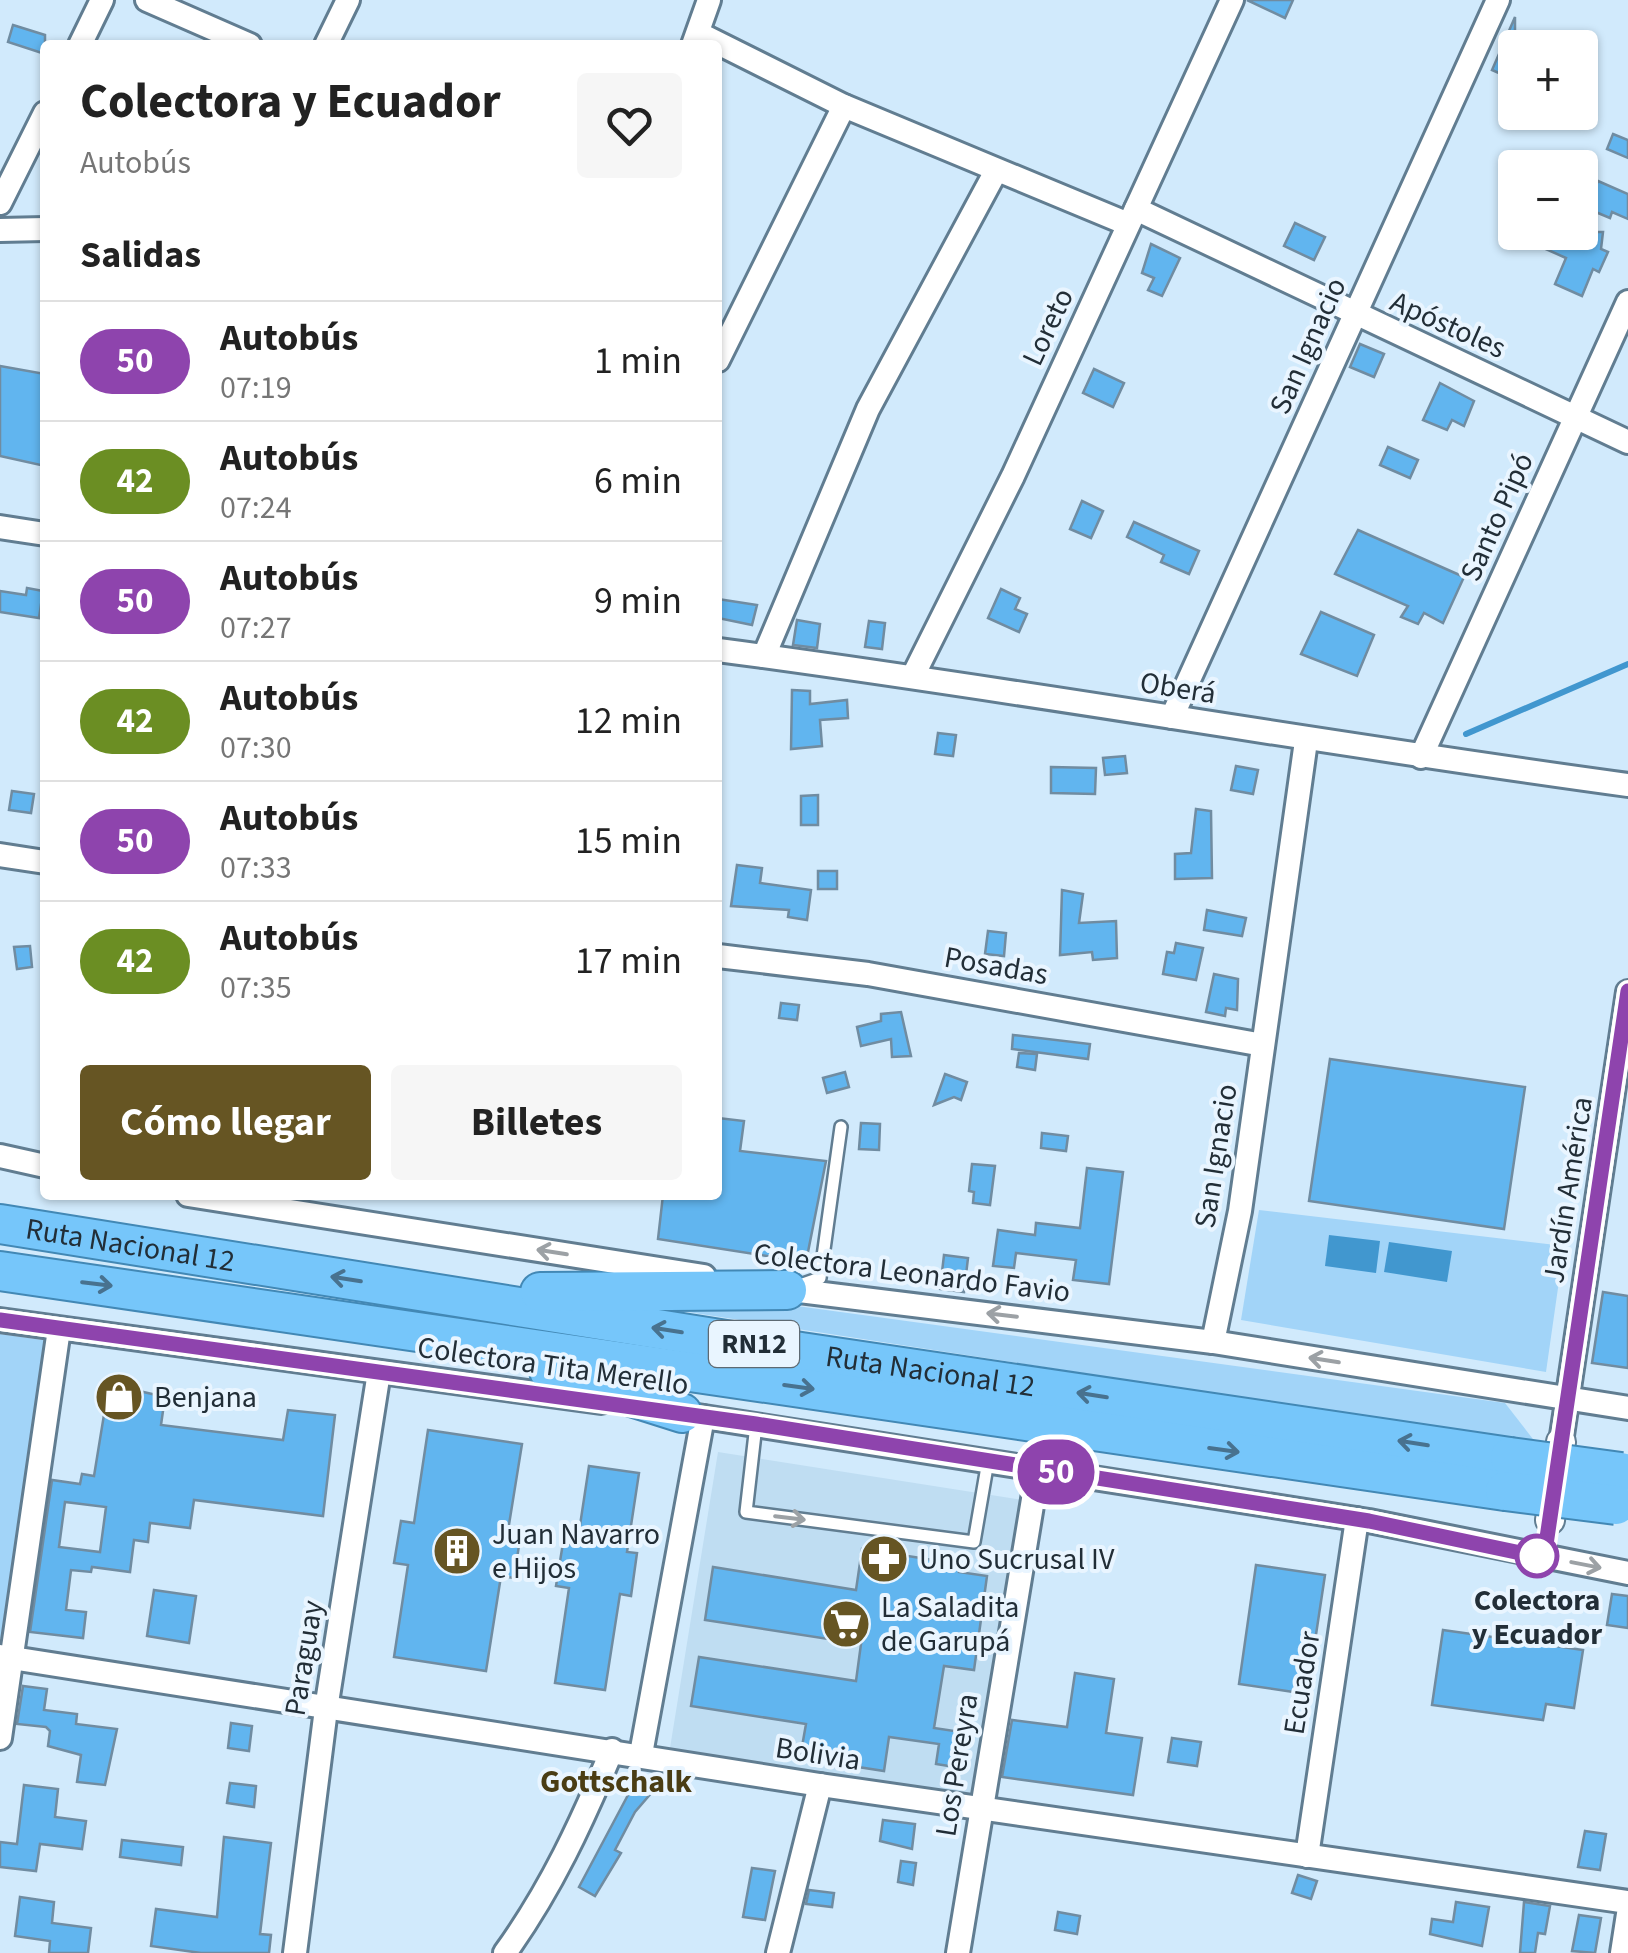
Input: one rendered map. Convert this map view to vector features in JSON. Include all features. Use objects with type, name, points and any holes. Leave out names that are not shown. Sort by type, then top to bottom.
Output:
[{"type":"highway","name":"Ruta Nacional 12","points":[[0,1224],[432,1292],[1508,1474]]},
{"type":"highway","name":"Ruta Nacional 12","points":[[0,1271],[185,1295],[446,1339],[1623,1489]]},
{"type":"highway","points":[[432,1292],[787,1290]]},
{"type":"highway","points":[[446,1339],[692,1415]]},
{"type":"street","points":[[82,40],[102,0]]},
{"type":"street","points":[[147,0],[239,40]]},
{"type":"street","points":[[328,40],[348,0]]},
{"type":"street","points":[[695,39],[709,0]]},
{"type":"street","name":"Loreto","points":[[913,676],[1013,476],[1232,0]]},
{"type":"street","name":"San Ignacio","points":[[1172,717],[1498,0]]},
{"type":"street","name":"Apóstoles","points":[[722,51],[996,171],[1132,216],[1628,442]]},
{"type":"street","points":[[722,352],[844,106]]},
{"type":"street","points":[[0,202],[40,124]]},
{"type":"street","points":[[764,656],[868,409],[996,171]]},
{"type":"street","points":[[0,230],[40,229]]},
{"type":"street","name":"Santo Pipó","points":[[1421,757],[1628,302]]},
{"type":"street","points":[[0,527],[40,533]]},
{"type":"street","name":"Oberá","points":[[722,651],[913,676],[1306,741],[1628,785]]},
{"type":"street","name":"San Ignacio","points":[[1213,1342],[1240,1210],[1306,741]]},
{"type":"street","points":[[0,856],[40,861]]},
{"type":"street","name":"Posadas","points":[[722,956],[868,974],[1263,1045]]},
{"type":"street","name":"Jardín América","points":[[1561,1442],[1621,1088],[1628,992]]},
{"type":"street","points":[[0,1156],[40,1165]]},
{"type":"street","name":"Colectora Leonardo Favio","points":[[258,1200],[343,1206],[787,1290],[1213,1342],[1628,1408]]},
{"type":"street","name":"Colectora Tita Merello","points":[[0,1320],[756,1424],[1357,1520],[1628,1573]]},
{"type":"street","points":[[0,1738],[5,1657],[59,1329]]},
{"type":"street","name":"Paraguay","points":[[295,1953],[326,1709],[379,1372]]},
{"type":"street","points":[[641,1754],[692,1415]]},
{"type":"street","points":[[1544,1558],[1561,1442]]},
{"type":"street","name":"Los Pereyra","points":[[958,1953],[1038,1469]]},
{"type":"street","name":"Ecuador","points":[[1306,1856],[1357,1520]]},
{"type":"street","name":"Bolivia","points":[[5,1657],[820,1785],[1628,1902]]},
{"type":"street","points":[[505,1953],[538,1908],[573,1843],[612,1750]]},
{"type":"street","points":[[778,1953],[820,1785]]},
{"type":"street","points":[[1622,1953],[1628,1914]]},
{"type":"lane","points":[[787,1290],[820,1278],[841,1128]]},
{"type":"lane","points":[[756,1424],[746,1512],[974,1542],[988,1461]]},
{"type":"shaded area","points":[[1259,1210],[1564,1246],[1546,1372],[1241,1320]]},
{"type":"shaded area","points":[[1329,1235],[1380,1241],[1376,1273],[1325,1266]]},
{"type":"shaded area","points":[[1389,1242],[1452,1251],[1447,1282],[1384,1272]]},
{"type":"shaded area","points":[[738,1298],[1505,1403],[1536,1443],[649,1306]]},
{"type":"shaded area","points":[[0,1334],[49,1341],[8,1639],[0,1638]]},
{"type":"shaded area","name":"La Saladita de Garupá","points":[[718,1452],[1022,1500],[974,1796],[670,1748]]},
{"type":"building","points":[[1247,0],[1293,0],[1285,18]]},
{"type":"building","points":[[13,25],[45,35],[45,40],[40,40],[40,52],[8,42]]},
{"type":"building","points":[[1613,134],[1628,140],[1628,158],[1607,149]]},
{"type":"building","points":[[1598,181],[1628,194],[1628,219],[1612,212],[1610,218],[1598,213]]},
{"type":"building","points":[[1295,223],[1325,237],[1314,260],[1284,246]]},
{"type":"building","points":[[1598,232],[1603,232],[1601,249],[1608,252],[1599,272],[1593,269],[1582,296],[1555,284],[1566,258],[1548,250],[1598,250]]},
{"type":"building","points":[[1151,244],[1180,258],[1162,296],[1148,290],[1154,278],[1142,273]]},
{"type":"building","points":[[1360,344],[1384,354],[1374,377],[1350,367]]},
{"type":"building","points":[[0,366],[40,373],[40,465],[0,456]]},
{"type":"building","points":[[1094,369],[1124,383],[1113,407],[1083,393]]},
{"type":"building","points":[[1440,383],[1474,401],[1464,426],[1452,420],[1447,430],[1423,420]]},
{"type":"building","points":[[1388,447],[1418,460],[1410,478],[1380,465]]},
{"type":"building","points":[[1082,501],[1103,511],[1091,538],[1070,529]]},
{"type":"building","points":[[1134,522],[1199,551],[1189,574],[1161,562],[1164,555],[1127,537]]},
{"type":"building","points":[[1358,530],[1464,577],[1443,623],[1424,613],[1418,624],[1401,617],[1408,606],[1335,574]]},
{"type":"building","points":[[27,588],[40,590],[39,618],[0,612],[0,591],[26,595]]},
{"type":"building","points":[[1001,589],[1020,598],[1015,609],[1027,614],[1019,632],[988,618]]},
{"type":"building","points":[[722,600],[757,605],[752,625],[722,619]]},
{"type":"building","points":[[1321,612],[1374,635],[1357,676],[1301,654]]},
{"type":"building","points":[[797,620],[820,624],[817,648],[793,645]]},
{"type":"building","points":[[869,621],[885,623],[882,649],[865,647]]},
{"type":"building","points":[[792,690],[810,691],[810,704],[847,700],[848,718],[820,720],[822,746],[791,749]]},
{"type":"building","points":[[938,733],[956,735],[953,756],[935,754]]},
{"type":"building","points":[[1125,756],[1127,773],[1105,775],[1103,758]]},
{"type":"building","points":[[1236,766],[1258,770],[1253,794],[1231,790]]},
{"type":"building","points":[[1051,767],[1096,768],[1095,794],[1051,793]]},
{"type":"building","points":[[12,791],[34,794],[31,813],[9,810]]},
{"type":"building","points":[[818,795],[818,825],[801,825],[801,796]]},
{"type":"building","points":[[1196,809],[1211,811],[1212,878],[1175,879],[1175,854],[1191,853]]},
{"type":"building","points":[[737,865],[762,868],[760,883],[811,890],[807,920],[788,917],[789,910],[731,906]]},
{"type":"building","points":[[818,871],[837,871],[837,889],[818,889]]},
{"type":"building","points":[[1062,890],[1083,894],[1079,923],[1116,921],[1117,958],[1093,960],[1092,952],[1060,955]]},
{"type":"building","points":[[1207,910],[1246,918],[1242,936],[1204,930]]},
{"type":"building","points":[[988,931],[1006,933],[1004,956],[985,954]]},
{"type":"building","points":[[1176,943],[1203,948],[1196,980],[1163,974],[1167,952],[1174,953]]},
{"type":"building","points":[[30,946],[32,967],[17,969],[14,947]]},
{"type":"building","points":[[1214,974],[1238,979],[1237,1010],[1226,1008],[1225,1016],[1206,1012]]},
{"type":"building","points":[[781,1003],[799,1005],[797,1020],[779,1018]]},
{"type":"building","points":[[901,1012],[911,1056],[892,1057],[891,1039],[861,1046],[857,1027],[881,1021],[881,1014]]},
{"type":"building","points":[[1013,1035],[1090,1044],[1088,1059],[1012,1049]]},
{"type":"building","points":[[1019,1053],[1037,1054],[1035,1070],[1017,1067]]},
{"type":"building","points":[[1330,1059],[1525,1087],[1504,1229],[1309,1201]]},
{"type":"building","points":[[845,1072],[849,1087],[827,1093],[823,1078]]},
{"type":"building","points":[[945,1074],[967,1082],[961,1100],[954,1097],[934,1105]]},
{"type":"building","points":[[722,1118],[744,1121],[740,1151],[826,1161],[806,1262],[658,1239],[662,1200],[722,1200]]},
{"type":"building","points":[[861,1123],[880,1124],[879,1150],[859,1149]]},
{"type":"building","points":[[1042,1133],[1068,1136],[1066,1151],[1041,1148]]},
{"type":"building","points":[[972,1164],[995,1166],[990,1205],[973,1203],[974,1192],[969,1191]]},
{"type":"building","points":[[1087,1168],[1123,1172],[1109,1284],[1073,1280],[1076,1260],[1016,1253],[1014,1268],[993,1266],[998,1230],[1035,1235],[1036,1223],[1080,1228]]},
{"type":"building","points":[[944,1255],[968,1258],[964,1292],[940,1289]]},
{"type":"building","points":[[1603,1292],[1628,1296],[1628,1368],[1592,1363]]},
{"type":"building","points":[[109,1384],[165,1397],[161,1425],[283,1440],[288,1410],[335,1415],[323,1516],[194,1500],[190,1528],[150,1523],[148,1542],[134,1540],[130,1572],[92,1567],[91,1572],[71,1570],[66,1610],[86,1612],[83,1638],[30,1632],[52,1480],[80,1484],[82,1474],[94,1476]],"holes":[[[65,1502],[106,1507],[100,1552],[59,1547]]]},
{"type":"building","name":"Juan Navarro e Hijos","points":[[428,1430],[522,1444],[507,1537],[520,1539],[514,1578],[501,1576],[486,1671],[394,1657],[408,1565],[394,1563],[401,1521],[414,1523]]},
{"type":"building","points":[[589,1466],[639,1473],[627,1552],[637,1553],[631,1596],[620,1594],[605,1690],[555,1683],[569,1588],[556,1586],[563,1543],[577,1545]]},
{"type":"building","points":[[862,1549],[960,1564],[959,1572],[987,1576],[974,1670],[944,1666],[934,1728],[961,1732],[955,1767],[936,1764],[939,1744],[889,1737],[884,1771],[800,1758],[806,1724],[691,1706],[699,1657],[856,1681],[861,1644],[705,1620],[713,1567],[856,1590]]},
{"type":"building","points":[[1256,1565],[1325,1575],[1307,1694],[1239,1684]]},
{"type":"building","points":[[154,1590],[196,1596],[189,1643],[147,1636]]},
{"type":"building","points":[[1612,1594],[1628,1596],[1628,1628],[1607,1625]]},
{"type":"building","points":[[1443,1630],[1583,1650],[1574,1708],[1546,1704],[1543,1720],[1432,1705]]},
{"type":"building","points":[[1075,1673],[1114,1679],[1106,1733],[1142,1738],[1133,1795],[1002,1777],[1012,1720],[1067,1727]]},
{"type":"building","points":[[23,1686],[47,1689],[44,1710],[77,1714],[76,1724],[117,1729],[105,1785],[77,1782],[81,1755],[48,1746],[50,1731],[46,1727],[17,1724]]},
{"type":"building","points":[[231,1723],[252,1726],[249,1751],[228,1748]]},
{"type":"building","points":[[1172,1738],[1201,1742],[1197,1766],[1168,1762]]},
{"type":"building","points":[[636,1780],[653,1791],[635,1812],[615,1850],[621,1853],[595,1896],[579,1887]]},
{"type":"building","points":[[230,1783],[256,1786],[254,1807],[227,1803]]},
{"type":"building","points":[[24,1785],[58,1789],[55,1817],[86,1821],[82,1849],[40,1844],[36,1871],[0,1867],[0,1842],[17,1844]]},
{"type":"building","points":[[883,1820],[915,1824],[912,1849],[880,1841]]},
{"type":"building","points":[[1585,1831],[1606,1834],[1600,1870],[1578,1867]]},
{"type":"building","points":[[224,1837],[271,1843],[260,1934],[271,1935],[269,1953],[201,1953],[151,1946],[156,1909],[217,1917]]},
{"type":"building","points":[[122,1840],[183,1847],[181,1865],[120,1857]]},
{"type":"building","points":[[901,1861],[916,1863],[913,1885],[898,1882]]},
{"type":"building","points":[[752,1868],[775,1871],[765,1920],[743,1917]]},
{"type":"building","points":[[1298,1875],[1317,1881],[1311,1899],[1292,1893]]},
{"type":"building","points":[[809,1890],[834,1893],[832,1907],[806,1904]]},
{"type":"building","points":[[20,1897],[54,1902],[52,1923],[91,1928],[88,1953],[49,1953],[50,1941],[15,1936]]},
{"type":"building","points":[[1456,1902],[1489,1907],[1482,1946],[1430,1934],[1432,1919],[1453,1922]]},
{"type":"building","points":[[1524,1902],[1550,1906],[1545,1934],[1538,1933],[1535,1953],[1520,1953]]},
{"type":"building","points":[[1058,1912],[1080,1916],[1077,1934],[1055,1930]]},
{"type":"building","points":[[1579,1915],[1601,1918],[1595,1953],[1572,1951]]},
{"type":"waterway","points":[[1466,734],[1628,664]]},
{"type":"bus line","name":"50","points":[[0,1320],[272,1361],[756,1424],[1369,1521],[1544,1558],[1628,991]]},
{"type":"place","name":"Benjana","points":[[119,1397]]},
{"type":"place","name":"Juan Navarro e Hijos","points":[[457,1551]]},
{"type":"place","name":"Colectora y Ecuador","points":[[1537,1556]]},
{"type":"place","name":"Uno Sucrusal IV","points":[[884,1559]]},
{"type":"place","name":"La Saladita de Garupá","points":[[846,1624]]},
{"type":"district","name":"Gottschalk","points":[[616,1782]]}]
